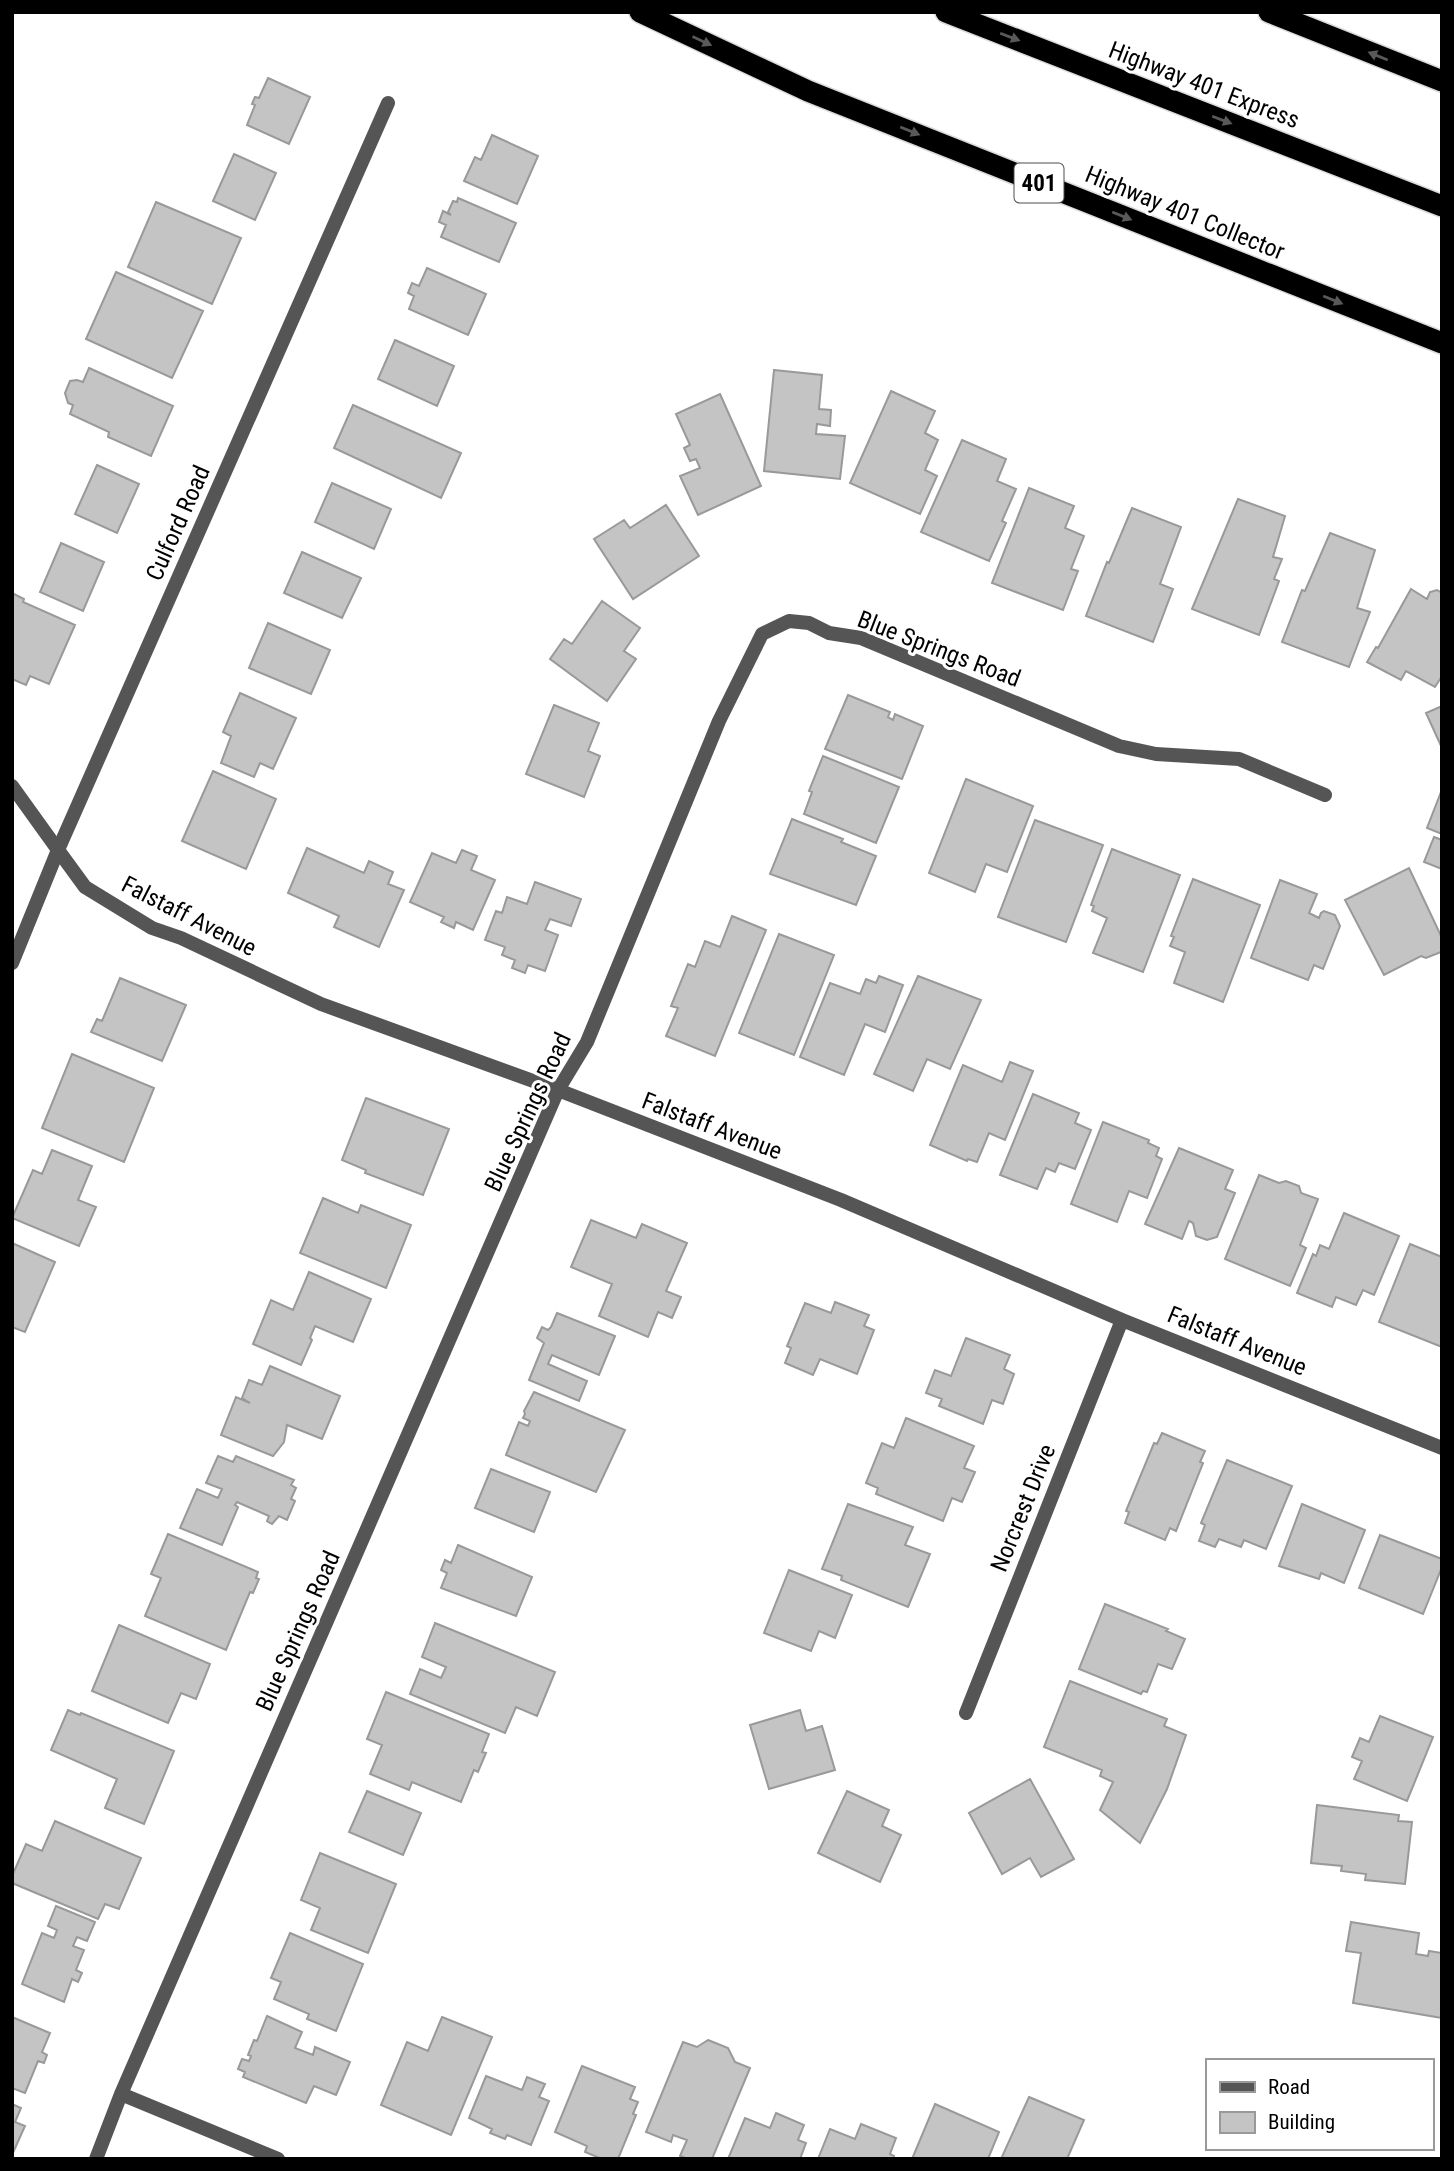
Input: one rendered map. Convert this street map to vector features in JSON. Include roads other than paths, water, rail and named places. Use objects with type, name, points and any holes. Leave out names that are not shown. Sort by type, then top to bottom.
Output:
[{"type":"highway","name":"Highway 401 Collector","points":[[640,12],[808,91],[1442,343]]},
{"type":"highway","name":"Highway 401 Express","points":[[946,12],[1442,206]]},
{"type":"highway","points":[[1269,12],[1442,81]]},
{"type":"street","name":"Culford Road","points":[[12,963],[58,850],[388,103]]},
{"type":"street","name":"Blue Springs Road","points":[[96,2159],[121,2094],[558,1090],[587,1042],[719,721],[762,634],[789,621],[809,623],[829,633],[861,638],[1119,746],[1156,754],[1239,759],[1325,795]]},
{"type":"street","name":"Falstaff Avenue","points":[[12,786],[85,887],[152,928],[180,938],[321,1004],[558,1090],[841,1200],[1122,1320],[1442,1448]]},
{"type":"street","name":"Norcrest Drive","points":[[965,1713],[1122,1320]]},
{"type":"street","points":[[121,2094],[278,2159]]}]
